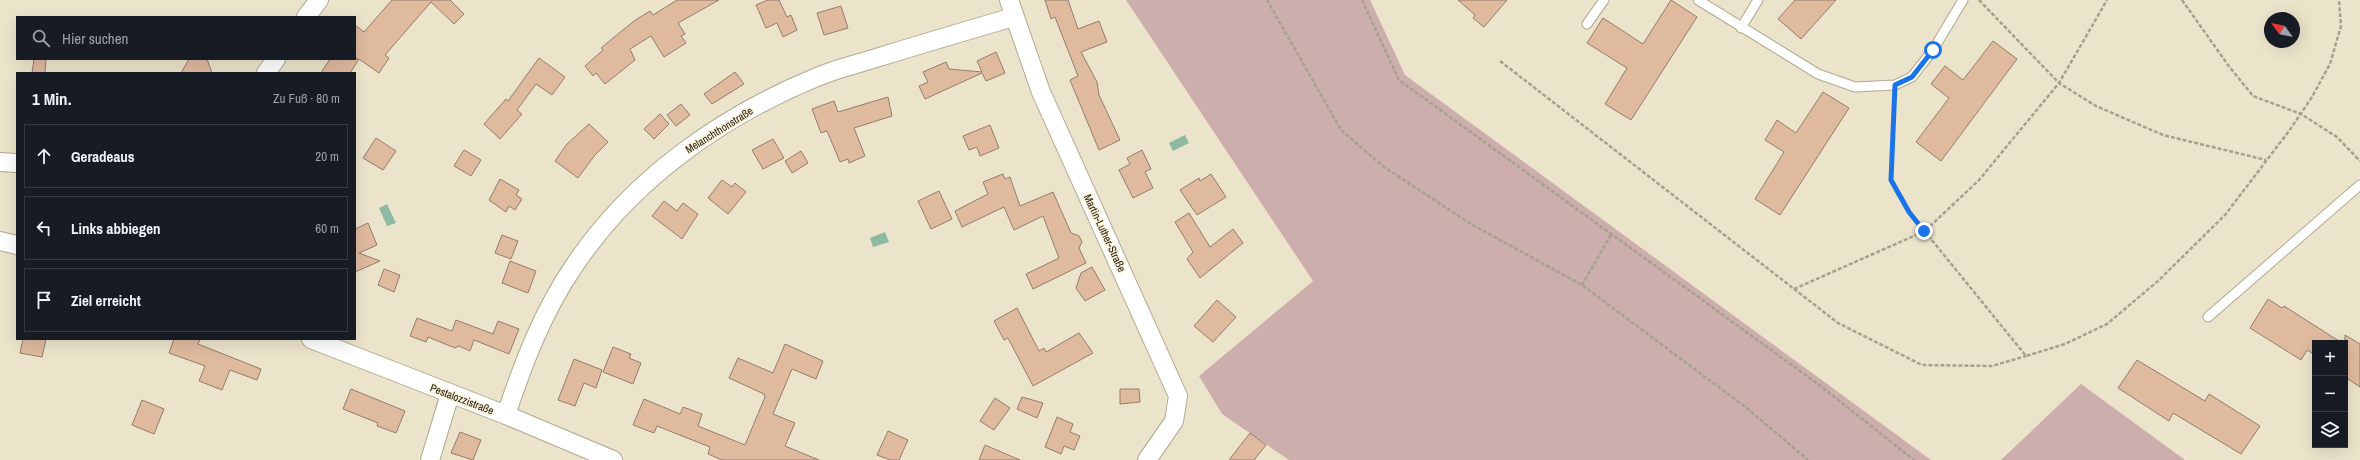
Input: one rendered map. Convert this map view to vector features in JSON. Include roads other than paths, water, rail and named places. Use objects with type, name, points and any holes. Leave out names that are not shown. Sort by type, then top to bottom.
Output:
[{"type":"street","points":[[307,16],[319,0]]},
{"type":"street","name":"Melanchthonstraße","points":[[506,415],[523,366],[549,309],[574,266],[601,231],[640,190],[690,145],[740,114],[818,76],[1012,8]]},
{"type":"street","name":"Martin-Luther-Straße","points":[[1012,8],[1041,92],[1178,396],[1174,421],[1147,460]]},
{"type":"street","points":[[267,72],[275,60]]},
{"type":"street","points":[[0,162],[16,163]]},
{"type":"street","points":[[0,241],[16,245]]},
{"type":"street","name":"Pestalozzistraße","points":[[314,340],[506,415],[613,460]]},
{"type":"street","points":[[430,460],[450,394]]},
{"type":"lane","points":[[1587,24],[1604,0]]},
{"type":"lane","points":[[1698,0],[1741,28],[1818,74],[1855,87],[1895,85],[1912,77],[1933,50],[1963,0]]},
{"type":"lane","points":[[1741,28],[1758,0]]},
{"type":"lane","points":[[2208,317],[2360,185]]}]
